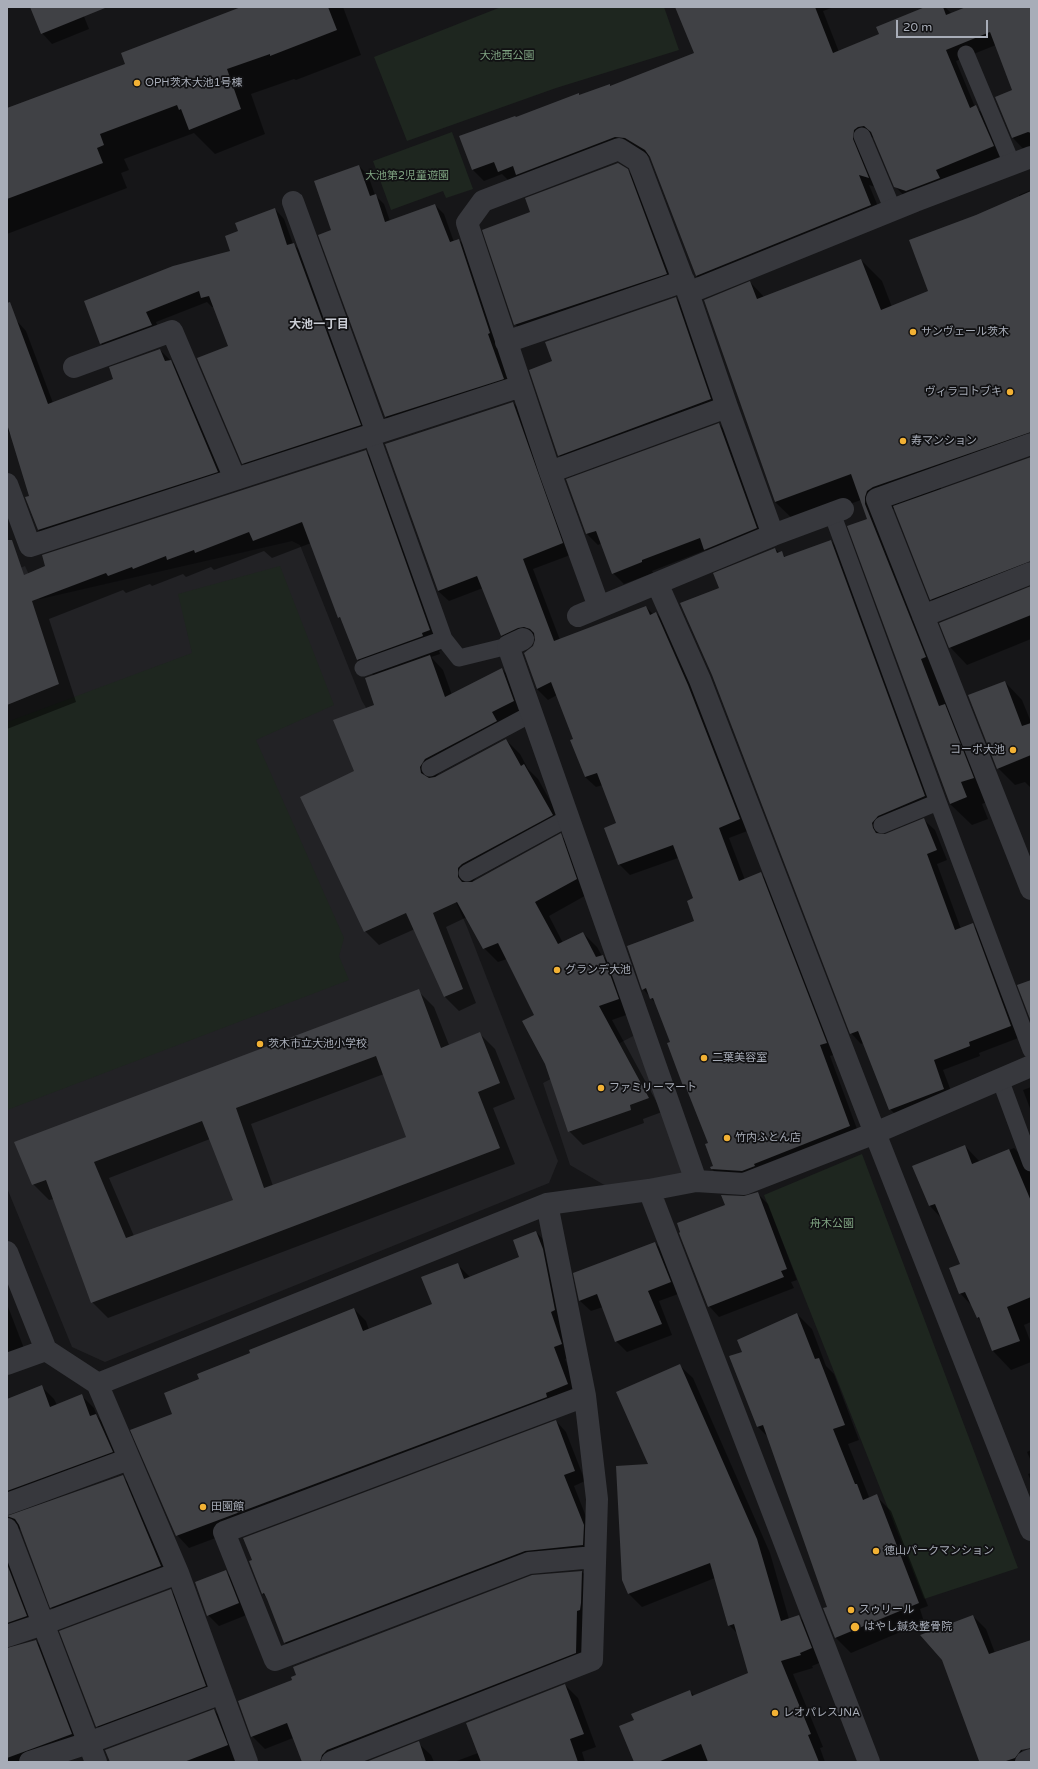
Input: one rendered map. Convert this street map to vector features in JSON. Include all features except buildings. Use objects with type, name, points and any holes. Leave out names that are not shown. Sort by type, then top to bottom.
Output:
[{"type":"street","points":[[599,607],[550,472],[467,223],[483,201],[619,149],[638,161],[686,287],[773,535]]},
{"type":"street","points":[[506,342],[686,287],[1021,161]]},
{"type":"street","points":[[294,202],[374,434]]},
{"type":"street","points":[[74,366],[172,331],[235,479]]},
{"type":"street","points":[[7,484],[30,546],[521,386]]},
{"type":"street","points":[[550,472],[727,407]]},
{"type":"street","points":[[1031,444],[877,499],[1031,889]]},
{"type":"street","points":[[578,616],[773,535],[837,511]]},
{"type":"street","points":[[923,616],[1031,573]]},
{"type":"street","points":[[657,583],[700,680],[874,1134],[1031,1530]]},
{"type":"street","points":[[515,642],[531,714],[696,1181]]},
{"type":"street","points":[[97,1383],[548,1204],[649,1190],[696,1181],[744,1184],[874,1134],[1031,1066]]},
{"type":"street","points":[[649,1190],[869,1762]]},
{"type":"street","points":[[332,1762],[592,1660],[597,1499],[585,1396],[548,1204]]},
{"type":"street","points":[[7,1252],[46,1350],[97,1383],[178,1573],[247,1762]]},
{"type":"street","points":[[7,1364],[46,1350]]},
{"type":"street","points":[[585,1396],[224,1532],[275,1660],[529,1563],[594,1557]]},
{"type":"street","points":[[7,1504],[129,1459]]},
{"type":"street","points":[[7,1529],[92,1752]]},
{"type":"street","points":[[7,1636],[178,1573]]},
{"type":"street","points":[[30,1762],[92,1752],[222,1693]]},
{"type":"street","points":[[1026,1762],[1031,1760]]},
{"type":"lane","points":[[966,54],[1021,161]]},
{"type":"lane","points":[[862,136],[893,210]]},
{"type":"lane","points":[[374,434],[444,639],[459,658],[515,642]]},
{"type":"lane","points":[[837,511],[938,802],[1031,1050]]},
{"type":"lane","points":[[363,668],[444,639]]},
{"type":"lane","points":[[430,768],[531,714]]},
{"type":"lane","points":[[882,825],[938,802]]},
{"type":"lane","points":[[467,873],[568,818]]},
{"type":"lane","points":[[1000,1079],[1031,1163]]},
{"type":"shaded area","name":"茨木市立大池小学校","points":[[292,541],[300,545],[362,701],[384,737],[467,927],[558,1161],[549,1183],[105,1362],[72,1347],[7,1188],[7,573],[25,566],[40,599]]},
{"type":"shaded area","points":[[635,1035],[686,1180],[613,1190],[570,1165],[543,1083]]},
{"type":"green space","name":"大池西公園","points":[[501,7],[664,7],[679,50],[556,88],[407,141],[374,57]]},
{"type":"green space","name":"大池第2児童遊園","points":[[452,132],[473,189],[446,198],[443,191],[391,210],[373,161]]},
{"type":"green space","points":[[280,566],[334,705],[256,740],[344,938],[339,956],[349,980],[7,1110],[7,722],[192,653],[178,594]]},
{"type":"green space","name":"舟木公園","points":[[862,1154],[1018,1568],[924,1599],[764,1195]]},
{"type":"place","name":"OPH茨木大池1号棟","points":[[137,83]]},
{"type":"place","name":"サンヴェール茨木","points":[[913,332]]},
{"type":"place","name":"ヴィラコトブキ","points":[[1010,392]]},
{"type":"place","name":"寿マンション","points":[[903,441]]},
{"type":"place","name":"コーポ大池","points":[[1013,750]]},
{"type":"place","name":"グランデ大池","points":[[557,970]]},
{"type":"place","name":"茨木市立大池小学校","points":[[260,1044]]},
{"type":"place","name":"二葉美容室","points":[[704,1058]]},
{"type":"place","name":"ファミリーマート","points":[[601,1088]]},
{"type":"place","name":"竹内ふとん店","points":[[727,1138]]},
{"type":"place","name":"田園館","points":[[203,1507]]},
{"type":"place","name":"徳山パークマンション","points":[[876,1551]]},
{"type":"place","name":"スゥリール","points":[[851,1610]]},
{"type":"place","name":"はやし鍼灸整骨院","points":[[855,1627]]},
{"type":"place","name":"レオパレスJNA","points":[[775,1713]]},
{"type":"district","name":"大池一丁目","points":[[319,325]]}]
